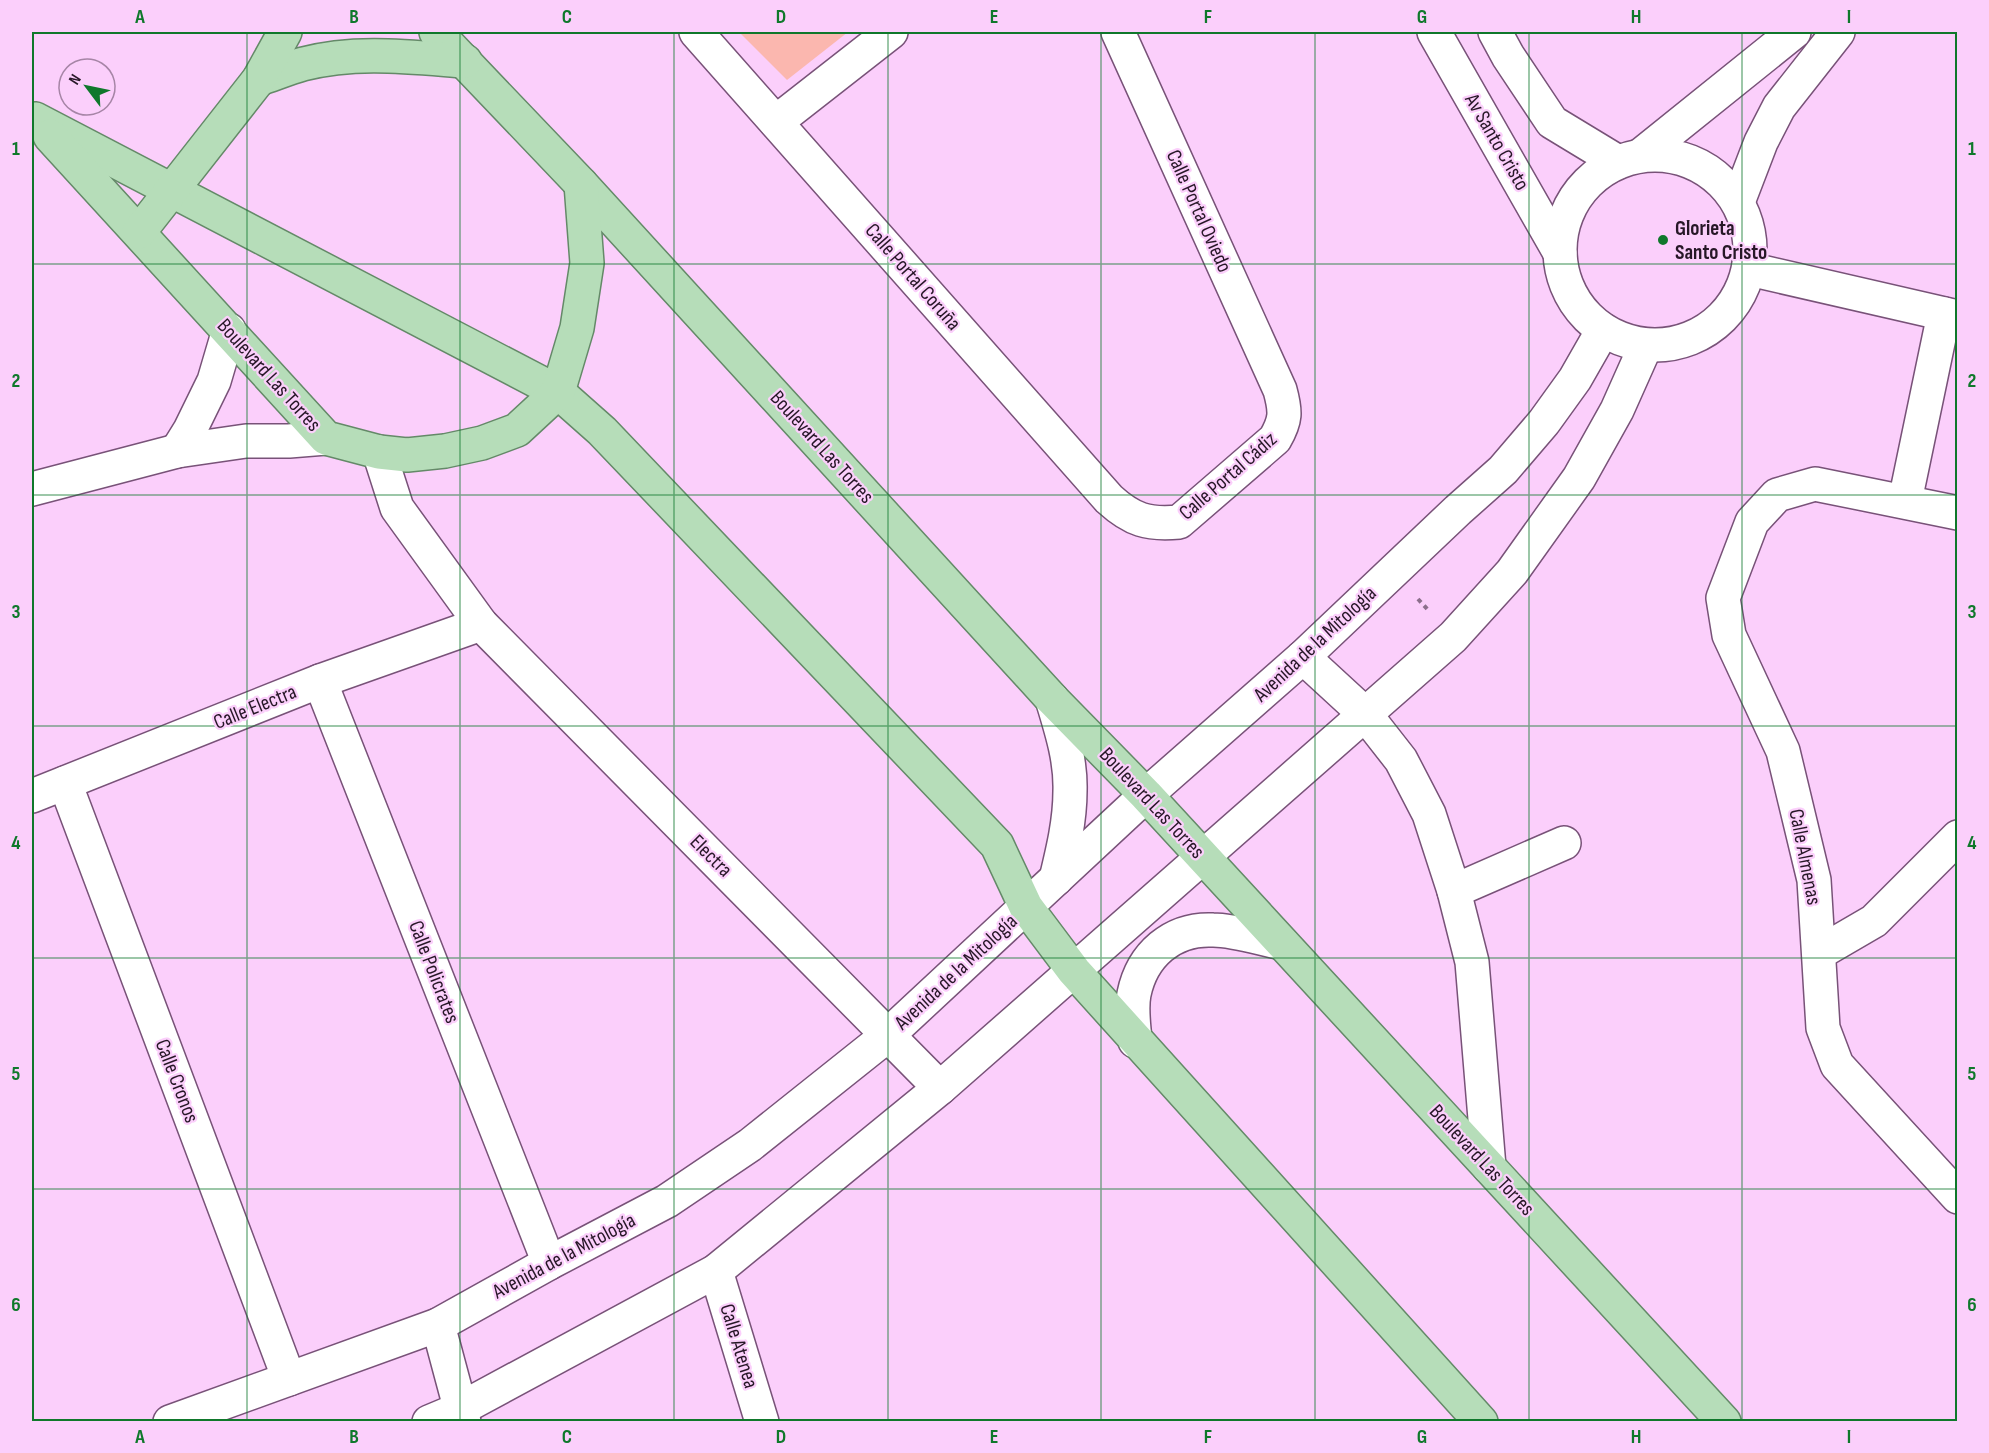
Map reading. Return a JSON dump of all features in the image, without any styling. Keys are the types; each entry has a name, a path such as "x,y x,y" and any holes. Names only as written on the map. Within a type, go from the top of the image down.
{"main road":[{"path":"139,232 259,79 285,32"},
{"name":"Boulevard Las Torres","path":"436,32 581,184 1052,699 1146,795 1724,1422"},
{"path":"259,79 304,64 351,56 399,56 465,62"},
{"name":"Boulevard Las Torres","path":"33,117 558,392 602,430 996,845 1026,906 1074,971 1481,1422"},
{"name":"Boulevard Las Torres","path":"33,117 326,438 379,452 407,455 482,443 517,430 558,392"},
{"path":"558,392 577,328 587,262 581,184"}],"street":[{"name":"Calle Portal Coruña","path":"696,32 1109,499 1122,511 1135,518"},
{"path":"776,122 891,32"},
{"name":"Calle Portal Oviedo","path":"1119,32 1280,390"},
{"name":"Av Santo Cristo","path":"1434,32 1560,253"},
{"path":"1495,32 1508,56 1552,122 1629,159 1663,154 1686,159 1707,169 1724,184 1738,202 1747,223 1751,246 1749,269 1741,292 1728,311 1712,327 1691,338 1669,344 1646,345 1624,340 1603,330 1586,316 1572,297 1563,276 1560,253 1562,230 1569,208 1582,189 1598,173 1629,159 1794,32"},
{"path":"1738,202 1761,142 1779,108 1838,32"},
{"path":"1749,269 1951,315 1905,501 1958,513"},
{"path":"177,451 214,381 229,330"},
{"name":"Avenida de la Mitología","path":"170,1422 438,1325 667,1201 750,1145 888,1035 1146,795 1303,657 1503,470 1544,422 1575,379 1603,330"},
{"path":"429,1422 462,1415 716,1271 940,1088 1453,637 1518,564 1579,478 1617,410 1646,345"},
{"name":"Calle Portal Cádiz","path":"1135,518 1159,524 1179,522 1275,439 1283,425 1286,409 1280,390"},
{"path":"32,489 177,451 246,441 326,438"},
{"name":"Electra","path":"379,452 397,508 481,624 940,1088"},
{"name":"Calle Almenas","path":"1905,501 1815,484 1777,495 1752,522 1723,598 1729,634 1783,751 1814,880 1823,1028 1837,1065 1958,1197"},
{"name":"Calle Electra","path":"32,796 320,681 481,624"},
{"path":"1303,657 1365,714 1401,760 1429,814 1454,891 1472,962 1489,1167"},
{"name":"Calle Policrates","path":"320,681 549,1263"},
{"path":"1052,699 1066,750 1071,790 1066,834 1056,879"},
{"name":"Calle Cronos","path":"65,783 289,1379"},
{"path":"1819,952 1874,921 1958,837"},
{"path":"1454,891 1564,843"},
{"path":"1135,1041 1134,996 1140,974 1151,956 1167,941 1180,934 1198,930 1216,930 1282,943"},
{"name":"Calle Atenea","path":"716,1271 762,1422"},
{"path":"438,1325 462,1415"}],"path":[{"path":"1394,571 1453,637"}],"shaded area":[{"path":"739,32 848,32 787,80"}],"place":[{"name":"Glorieta Santo Cristo","path":"1663,240"}]}
